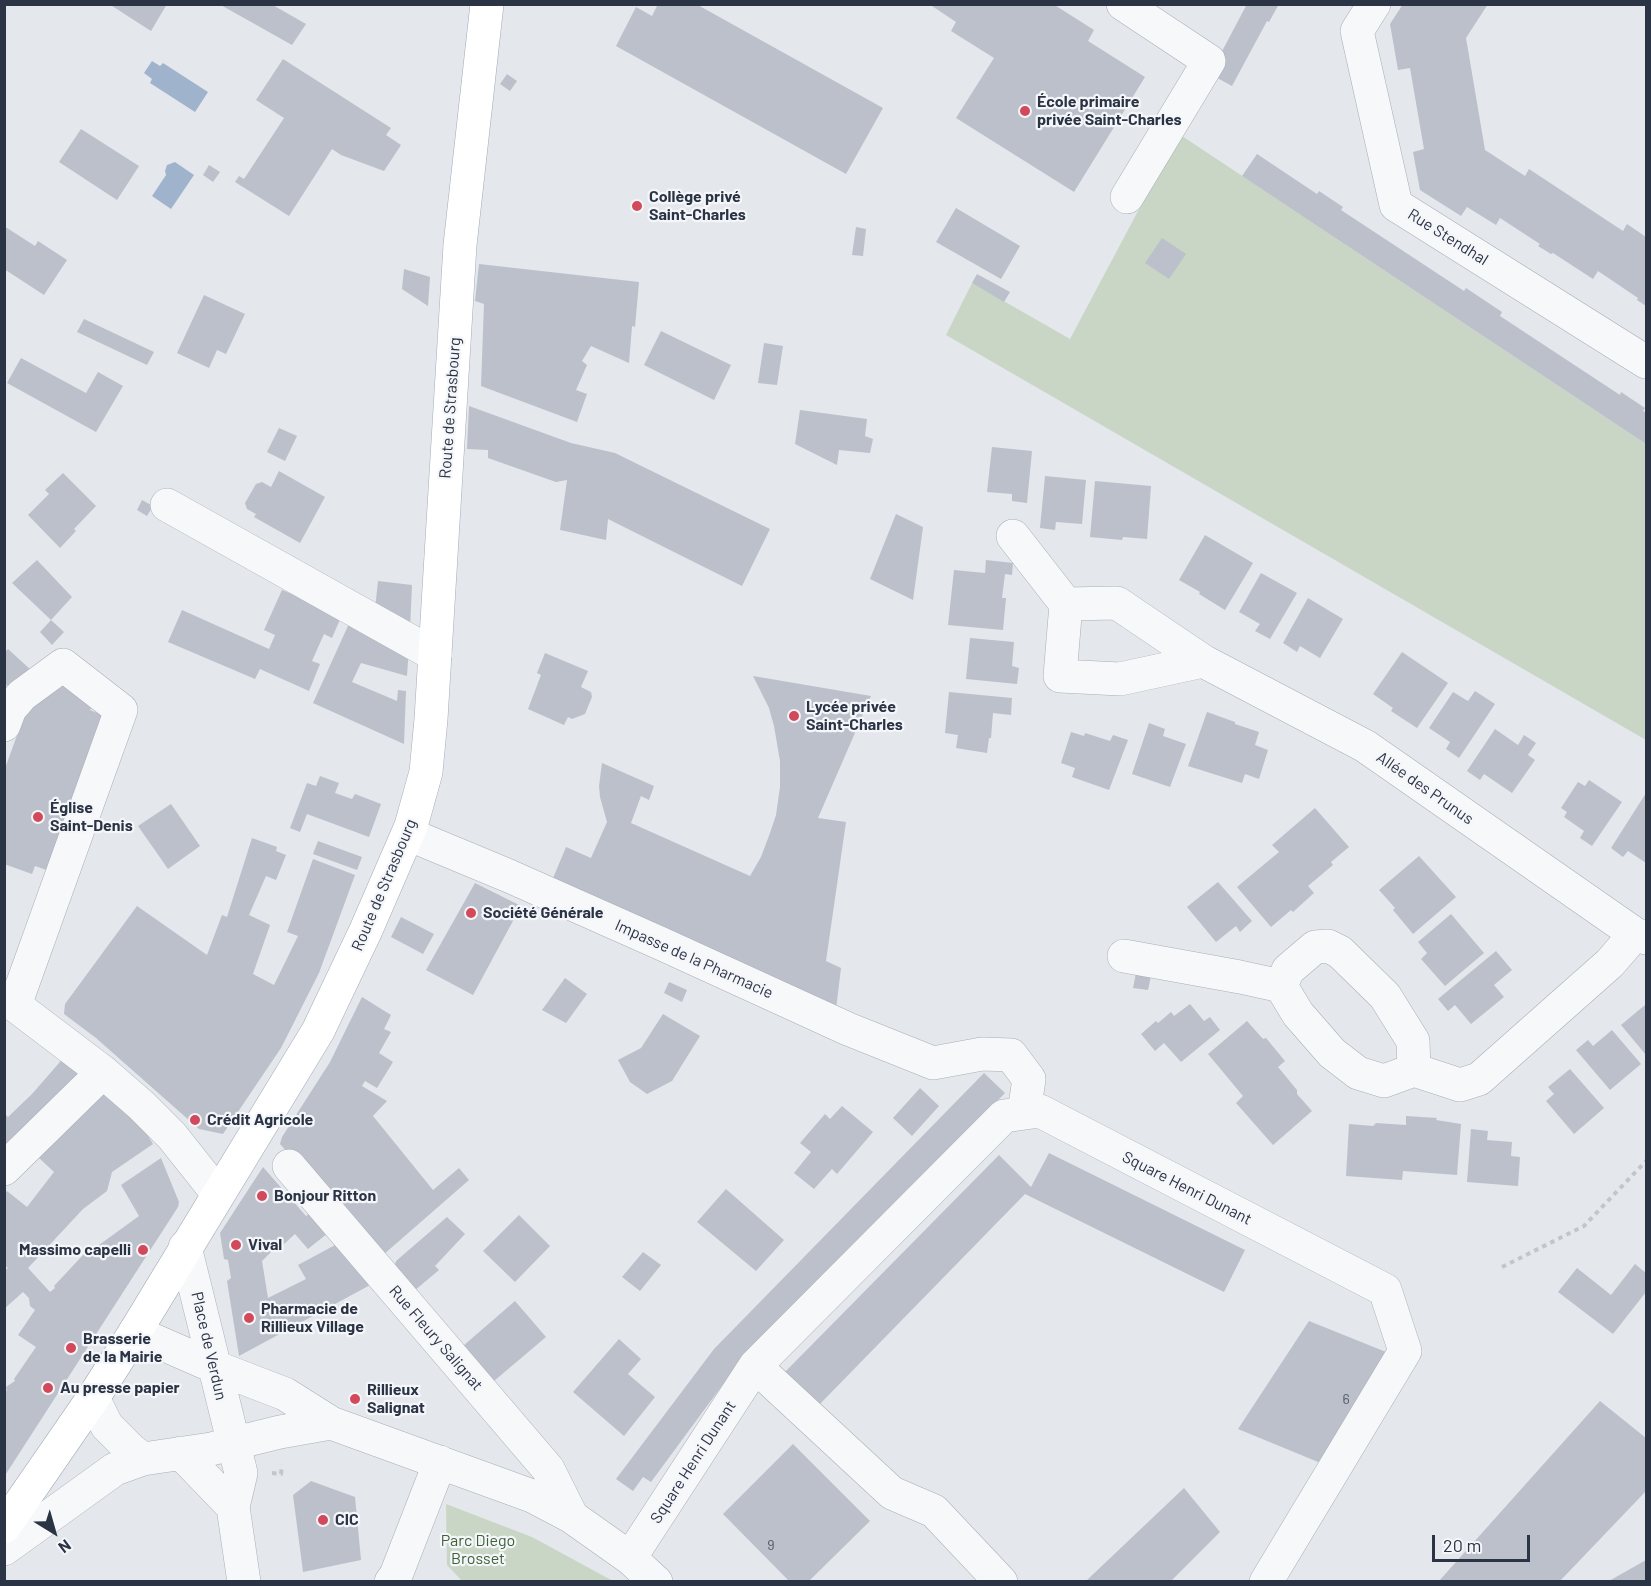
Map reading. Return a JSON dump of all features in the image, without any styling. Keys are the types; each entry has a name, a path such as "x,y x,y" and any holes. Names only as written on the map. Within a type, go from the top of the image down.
{"main road":[{"name":"Route de Strasbourg","path":"4,1527 93,1398 135,1332 318,1031 366,930 411,826 426,772 460,245 490,6"}],"street":[{"path":"1123,4 1209,61 1127,196"},
{"name":"Rue Stendhal","path":"1374,4 1357,31 1396,205 1647,362"},
{"path":"167,505 435,655"},
{"path":"1013,536 1066,604 1060,676 1120,679 1203,661"},
{"name":"Allée des Prunus","path":"1066,604 1117,603 1203,661 1365,746 1641,936 1479,1079 1460,1085 1414,1070"},
{"path":"4,725 10,709 22,694 63,665 121,710 10,1001 103,1072 141,1105 172,1136 219,1194"},
{"name":"Impasse de la Pharmacie","path":"408,834 575,905 848,1029 933,1063 982,1054 1011,1055 1029,1079 1024,1113"},
{"path":"1124,956 1240,976 1281,986 1298,1014 1332,1053 1358,1073 1384,1081 1414,1070 1413,1041 1385,996 1340,952 1328,946 1315,947 1288,970 1281,986"},
{"path":"4,1169 103,1072"},
{"name":"Square Henri Dunant","path":"630,1558 755,1366 1004,1116 1040,1111 1385,1290 1405,1351 1266,1581"},
{"name":"Rue Fleury Salignat","path":"289,1166 548,1469 572,1517"},
{"name":"Place de Verdun","path":"185,1247 241,1473 233,1507"},
{"name":"Rue Fleury Salignat","path":"135,1332 285,1394 331,1423 532,1496 572,1517 630,1558 656,1581"},
{"path":"755,1366 892,1493 934,1511 1001,1581"},
{"path":"93,1398 107,1426 143,1459"},
{"path":"4,1550 115,1469 143,1459 233,1445 280,1432 331,1423"},
{"path":"182,1453 233,1507 244,1581"},
{"path":"392,1581 440,1462"}],"path":[{"path":"1502,1267 1584,1226 1647,1161"}],"green space":[{"path":"1179,134 1646,444 1646,740 946,335 972,283 1070,339"},
{"name":"Parc Diego Brosset","path":"446,1504 532,1537 613,1581 462,1581 447,1565"}],"water":[{"path":"152,61 160,66 163,63 208,92 195,112 150,83 152,79 144,73"},
{"path":"175,162 194,175 171,209 152,196 166,175 167,165"}],"building":[{"path":"109,4 167,4 151,31"},
{"path":"219,4 271,4 306,24 292,45"},
{"path":"658,4 696,4 883,108 846,174 616,46 636,7 652,16"},
{"path":"929,4 1053,4 1094,30 1088,41 1145,77 1074,192 956,118 994,58 951,31 956,22"},
{"path":"1247,4 1279,4 1269,22 1267,21 1232,86 1210,74"},
{"path":"1403,4 1488,4 1466,38 1485,150 1525,176 1529,169 1623,231 1627,224 1646,237 1646,306 1598,271 1593,279 1538,246 1540,244 1500,218 1496,225 1467,207 1461,216 1420,190 1413,152 1424,149 1410,68 1398,70 1390,24"},
{"path":"283,59 391,128 386,135 401,145 384,171 341,155 332,149 289,216 235,182 239,176 244,179 284,118 256,100"},
{"path":"507,74 517,81 510,91 500,84"},
{"path":"81,129 139,166 117,200 59,162"},
{"path":"1257,154 1317,194 1319,191 1343,207 1341,210 1464,291 1466,288 1502,312 1500,316 1620,395 1621,392 1645,408 1643,411 1646,413 1646,444 1242,176"},
{"path":"209,165 220,172 213,182 203,175"},
{"path":"956,208 1020,246 1001,279 936,242"},
{"path":"4,226 35,246 38,241 67,260 44,295 4,269"},
{"path":"856,227 866,229 863,256 852,255"},
{"path":"1162,238 1186,254 1169,279 1145,263"},
{"path":"479,264 639,282 629,363 591,346 582,361 587,365 576,390 587,394 577,422 481,386 484,304 475,301"},
{"path":"404,269 430,277 428,306 402,289"},
{"path":"977,274 1010,292 1004,302 972,283"},
{"path":"204,295 245,314 226,354 217,350 209,368 177,353"},
{"path":"84,319 154,352 147,365 77,332"},
{"path":"661,331 731,365 714,400 644,365"},
{"path":"764,343 783,346 777,385 758,383"},
{"path":"21,358 86,393 98,372 123,386 96,432 7,383"},
{"path":"469,406 571,443 615,453 770,529 742,586 608,519 606,540 560,530 567,480 556,482 488,458 488,450 467,449"},
{"path":"800,410 867,419 865,436 873,439 870,453 839,450 837,465 795,444"},
{"path":"279,428 297,436 285,461 267,452"},
{"path":"992,447 1032,451 1027,503 1012,501 1012,494 987,492"},
{"path":"279,471 325,497 300,543 254,517 256,514 247,509 245,503 256,484 262,482 271,487"},
{"path":"63,473 96,506 60,548 28,515 49,494 45,490"},
{"path":"1045,476 1086,480 1082,524 1056,522 1055,530 1040,528"},
{"path":"1095,481 1151,486 1147,539 1123,537 1122,540 1090,537"},
{"path":"142,500 153,506 147,516 137,510"},
{"path":"896,514 923,527 913,600 870,579"},
{"path":"1205,535 1253,563 1225,610 1179,580"},
{"path":"37,560 72,597 51,620 12,583"},
{"path":"986,560 1013,563 1012,575 1005,574 1002,598 1006,598 1003,630 948,625 954,570 985,573"},
{"path":"1261,573 1297,593 1270,639 1255,631 1260,624 1239,612"},
{"path":"378,581 412,585 410,629 375,609"},
{"path":"295,589 344,610 332,638 324,634 312,661 320,664 309,691 260,669 255,679 168,642 182,610 269,649 275,635 264,630 282,590 292,594"},
{"path":"1308,598 1343,619 1320,658 1300,646 1297,652 1283,643"},
{"path":"352,617 409,646 407,676 361,663 352,682 397,701 398,690 406,691 404,744 313,703"},
{"path":"51,620 64,632 52,645 40,632"},
{"path":"970,638 1014,642 1012,666 1019,668 1017,684 966,679"},
{"path":"8,649 31,670 13,690 4,683 4,653"},
{"path":"1402,652 1448,683 1417,728 1391,711 1393,708 1373,694"},
{"path":"545,653 588,671 581,687 591,692 592,697 585,714 572,719 568,717 564,725 528,709 541,675 537,673"},
{"path":"753,676 871,696 818,818 846,822 826,961 841,968 836,1009 551,883 566,847 591,858 607,822 599,786 602,763 654,786 649,800 641,796 631,823 750,876 761,857 770,833 776,815 780,787 780,761 774,726 769,708"},
{"name":"Église Saint-Denis","path":"62,682 92,707 90,710 107,717 52,872 35,866 32,874 4,864 4,771 34,689 50,695"},
{"path":"1475,691 1495,704 1459,758 1446,749 1450,742 1429,728 1453,692 1468,701"},
{"path":"949,692 1012,698 1011,715 993,713 987,753 956,748 958,735 945,733"},
{"path":"1207,712 1259,732 1255,745 1268,750 1259,779 1245,774 1242,783 1188,766"},
{"path":"1149,723 1165,729 1163,736 1186,744 1170,787 1132,774"},
{"path":"1495,729 1518,745 1524,735 1536,743 1528,755 1535,760 1512,793 1484,774 1480,780 1467,771"},
{"path":"1071,732 1084,736 1085,733 1110,741 1113,735 1128,740 1109,790 1072,777 1075,768 1061,763"},
{"path":"320,776 339,783 335,793 352,799 355,794 381,804 369,837 307,814 300,832 290,828 307,783 316,786"},
{"path":"1589,780 1622,802 1592,846 1580,838 1584,831 1564,817 1567,812 1561,808 1578,782 1585,786"},
{"path":"1646,793 1646,863 1628,851 1623,857 1611,848"},
{"path":"171,804 200,846 168,869 138,826"},
{"path":"1315,808 1349,847 1331,862 1333,865 1308,886 1314,893 1293,912 1291,910 1271,927 1237,887 1279,852 1272,845"},
{"path":"252,838 277,847 276,851 286,855 276,880 266,876 249,915 270,925 253,974 274,985 298,936 287,932 313,859 355,875 319,973 281,1048 223,1134 199,1129 96,1038 64,1014 65,1004 137,906 207,955 222,915 227,917"},
{"path":"318,841 362,857 357,870 313,854"},
{"path":"1419,856 1456,897 1413,934 1379,890"},
{"path":"1218,882 1252,921 1240,932 1236,926 1216,942 1187,907"},
{"path":"475,883 521,906 473,995 426,970"},
{"path":"1451,914 1484,953 1445,986 1421,959 1427,953 1418,942"},
{"path":"401,917 434,934 423,954 391,937"},
{"path":"1496,951 1512,970 1494,985 1504,997 1471,1024 1455,1005 1448,1011 1438,999"},
{"path":"1136,973 1151,976 1148,990 1133,988"},
{"path":"565,978 587,994 566,1023 542,1010"},
{"path":"669,982 687,990 682,1002 664,993"},
{"path":"362,997 391,1015 384,1029 391,1032 379,1053 393,1062 377,1088 365,1081 362,1086 387,1101 373,1116 433,1190 459,1168 469,1180 383,1255 280,1144 282,1137 330,1062"},
{"path":"1190,1004 1204,1021 1210,1017 1220,1030 1181,1062 1164,1043 1155,1051 1141,1034 1156,1021 1158,1023 1171,1012 1174,1016"},
{"path":"1645,1005 1646,1007 1646,1055 1621,1025"},
{"path":"663,1014 700,1036 672,1081 647,1094 630,1082 618,1060 641,1048"},
{"path":"1247,1021 1263,1039 1266,1038 1285,1061 1278,1067 1312,1111 1273,1145 1236,1103 1243,1096 1208,1054"},
{"path":"1612,1030 1641,1064 1610,1090 1576,1050 1588,1040 1593,1046"},
{"path":"66,1055 88,1072 5,1156 5,1114 8,1117 32,1094"},
{"path":"1570,1069 1604,1108 1574,1134 1546,1101 1554,1094 1548,1087"},
{"path":"984,1073 1005,1093 735,1368 651,1482 643,1477 633,1491 616,1479 714,1349"},
{"path":"108,1084 135,1114 153,1144 112,1172 107,1191 83,1209 28,1268 50,1292 55,1288 54,1286 83,1255 139,1216 121,1185 161,1158 179,1202 178,1207 4,1477 4,1389 7,1391 6,1387 15,1381 14,1379 36,1347 18,1335 35,1310 30,1306 29,1298 23,1292 4,1309 4,1271 8,1268 4,1265 4,1194 7,1191 27,1207 54,1172 38,1157"},
{"path":"920,1088 939,1106 912,1136 893,1118"},
{"path":"842,1106 873,1132 837,1174 832,1169 814,1189 794,1173 811,1152 800,1143 825,1114 830,1119"},
{"path":"1406,1116 1437,1118 1436,1120 1461,1124 1457,1175 1403,1171 1402,1180 1346,1176 1349,1124 1406,1125"},
{"path":"1471,1129 1488,1131 1487,1140 1512,1142 1511,1156 1520,1157 1518,1186 1467,1182"},
{"path":"1049,1153 1245,1250 1224,1292 1025,1194 817,1407 784,1373 999,1155 1031,1187"},
{"path":"263,1167 306,1216 310,1213 328,1233 308,1249 295,1234 284,1244 281,1242 262,1261 268,1298 306,1279 298,1265 337,1244 372,1284 239,1356 227,1281 231,1278 228,1260 224,1259 220,1233"},
{"path":"726,1189 784,1240 756,1271 697,1222"},
{"path":"519,1215 550,1246 515,1282 483,1251"},
{"path":"447,1217 465,1234 435,1266 439,1270 414,1291 394,1268 396,1261"},
{"path":"643,1252 661,1265 640,1291 622,1277"},
{"path":"1635,1264 1646,1273 1646,1292 1613,1334 1558,1292 1577,1268 1611,1295"},
{"path":"515,1301 546,1337 494,1381 463,1346"},
{"path":"1309,1321 1391,1354 1323,1464 1238,1429"},
{"path":"619,1339 641,1359 628,1374 655,1397 624,1436 573,1392"},
{"path":"1600,1401 1646,1438 1646,1491 1560,1581 1439,1581"},
{"path":"793,1444 870,1521 809,1581 789,1581 723,1514"},
{"path":"311,1481 355,1497 361,1560 303,1572 293,1495"},
{"path":"1184,1488 1220,1532 1171,1581 1086,1581"},
{"path":"1646,1560 1646,1581 1609,1581"}],"place":[{"name":"École primaire privée Saint-Charles","path":"1025,111"},
{"name":"Collège privé Saint-Charles","path":"637,206"},
{"name":"Lycée privée Saint-Charles","path":"794,716"},
{"name":"Église Saint-Denis","path":"38,817"},
{"name":"Société Générale","path":"471,913"},
{"name":"Crédit Agricole","path":"195,1120"},
{"name":"Bonjour Ritton","path":"262,1196"},
{"name":"Vival","path":"236,1245"},
{"name":"Massimo capelli","path":"143,1250"},
{"name":"Pharmacie de Rillieux Village","path":"249,1318"},
{"name":"Brasserie de la Mairie","path":"71,1348"},
{"name":"Au presse papier","path":"48,1388"},
{"name":"Rillieux Salignat","path":"355,1399"},
{"name":"CIC","path":"323,1520"}]}
